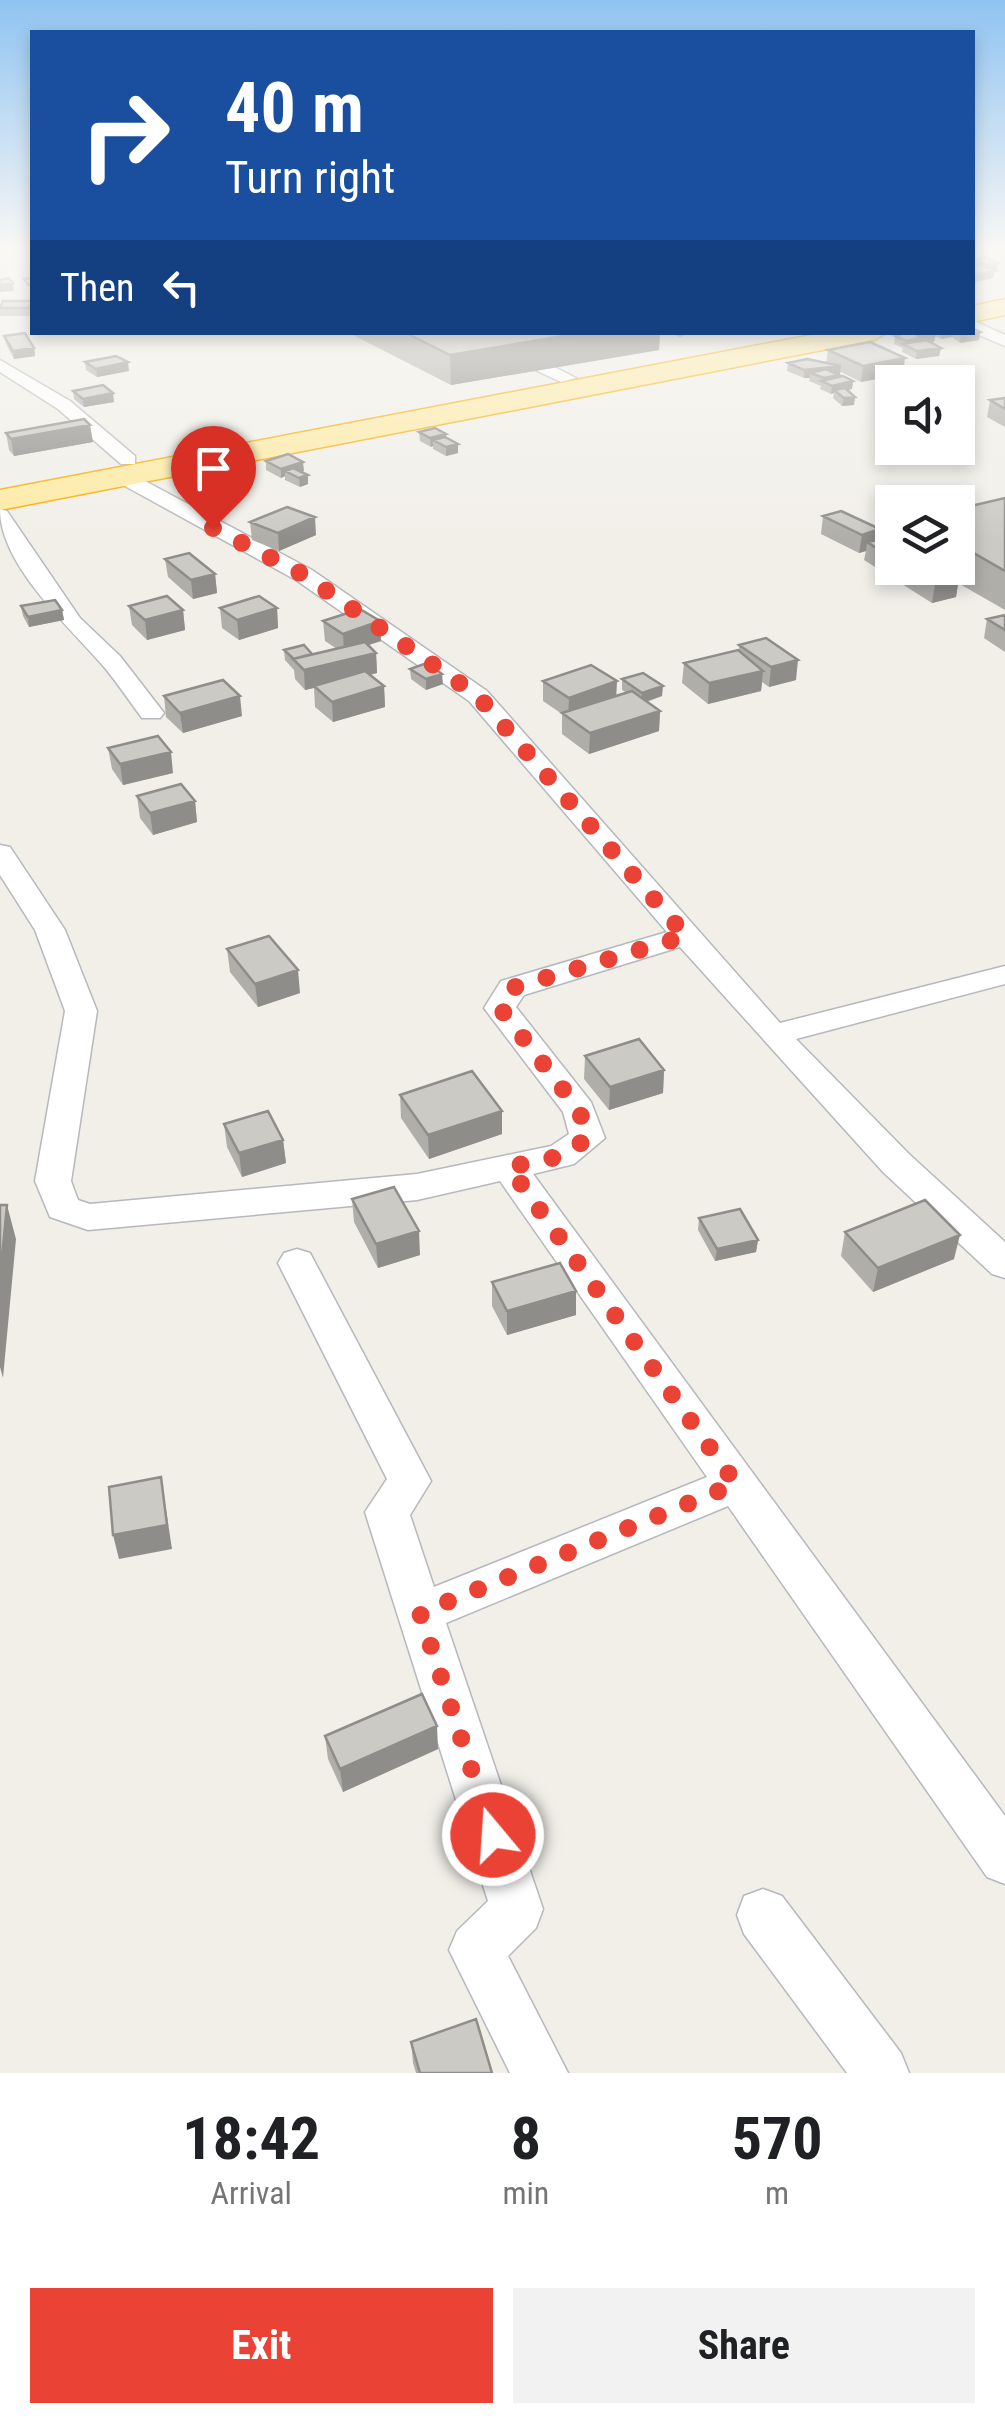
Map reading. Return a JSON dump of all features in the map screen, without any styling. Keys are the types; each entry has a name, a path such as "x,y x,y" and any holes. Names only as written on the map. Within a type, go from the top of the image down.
{"highway":[{"path":"0,500 124,468 726,348"},
{"path":"0,484 124,468 787,348"}],"street":[{"path":"500,348 567,378"},
{"path":"0,365 64,405 124,468 304,575 478,696 774,1036 896,1162 1005,1264"},
{"path":"0,515 72,623 112,660 151,714"},
{"path":"0,853 50,930 81,1011 53,1181 63,1208 88,1217 417,1187 562,1156 588,1138 579,1110 500,1008 512,988 686,936"},
{"path":"774,1036 1005,974"},
{"path":"509,1167 1005,1860"},
{"path":"297,1263 410,1481 388,1512 517,1909 476,1950 540,2073"},
{"path":"420,1613 736,1484"},
{"path":"762,1915 881,2073"}],"building":[{"path":"435,348 493,348 450,355"},
{"path":"883,348 905,358 863,366 828,350"},
{"path":"116,356 128,362 96,369 85,362"},
{"path":"807,359 841,366 804,370 788,363"},
{"path":"826,369 839,375 824,378 810,373"},
{"path":"843,376 853,381 832,386 821,381"},
{"path":"103,385 113,393 83,399 73,391"},
{"path":"845,388 855,397 844,398 834,390"},
{"path":"1005,398 1005,409 990,400"},
{"path":"84,419 90,425 11,439 6,433"},
{"path":"435,428 446,434 430,438 419,432"},
{"path":"445,437 458,444 446,447 433,440"},
{"path":"288,454 303,462 281,469 266,461"},
{"path":"293,468 308,475 299,478 285,471"},
{"path":"1005,498 1005,571 975,554 975,505"},
{"path":"287,507 315,517 278,533 250,522"},
{"path":"841,511 875,527 875,531 862,535 823,516"},
{"path":"189,553 215,574 191,580 165,559"},
{"path":"167,596 183,610 145,620 129,606"},
{"path":"259,596 277,608 237,620 220,608"},
{"path":"55,600 62,610 28,617 21,606"},
{"path":"360,609 380,621 343,634 323,621"},
{"path":"1005,615 1005,630 987,619"},
{"path":"766,638 798,660 771,667 739,645"},
{"path":"365,642 376,653 304,670 293,659"},
{"path":"304,645 312,654 294,659 284,650"},
{"path":"738,650 763,671 709,683 684,663"},
{"path":"427,663 442,674 426,679 410,669"},
{"path":"591,665 617,681 569,698 543,681"},
{"path":"365,671 384,686 332,702 314,686"},
{"path":"643,673 663,686 642,693 622,679"},
{"path":"223,680 240,696 180,713 164,696"},
{"path":"632,691 660,711 590,733 562,713"},
{"path":"158,736 171,752 120,764 108,748"},
{"path":"181,784 195,801 150,813 137,796"},
{"path":"269,936 298,970 255,984 227,949"},
{"path":"639,1039 664,1070 610,1087 585,1056"},
{"path":"472,1071 502,1111 428,1135 400,1095"},
{"path":"268,1111 283,1140 239,1153 224,1124"},
{"path":"394,1187 419,1231 376,1244 352,1199"},
{"path":"925,1200 960,1235 878,1268 845,1232"},
{"path":"0,1205 7,1205 0,1278"},
{"path":"740,1209 758,1240 717,1249 699,1218"},
{"path":"560,1263 576,1291 507,1311 492,1282"},
{"path":"161,1477 167,1525 113,1535 109,1487"},
{"path":"422,1694 437,1726 340,1769 325,1736"},
{"path":"476,2019 492,2073 420,2073 411,2042"}],"route":[{"path":"213,528 304,575 383,626 478,696 686,936 512,988 500,1008 579,1110 588,1138 562,1156 509,1167 736,1484 420,1613 493,1835"}]}
